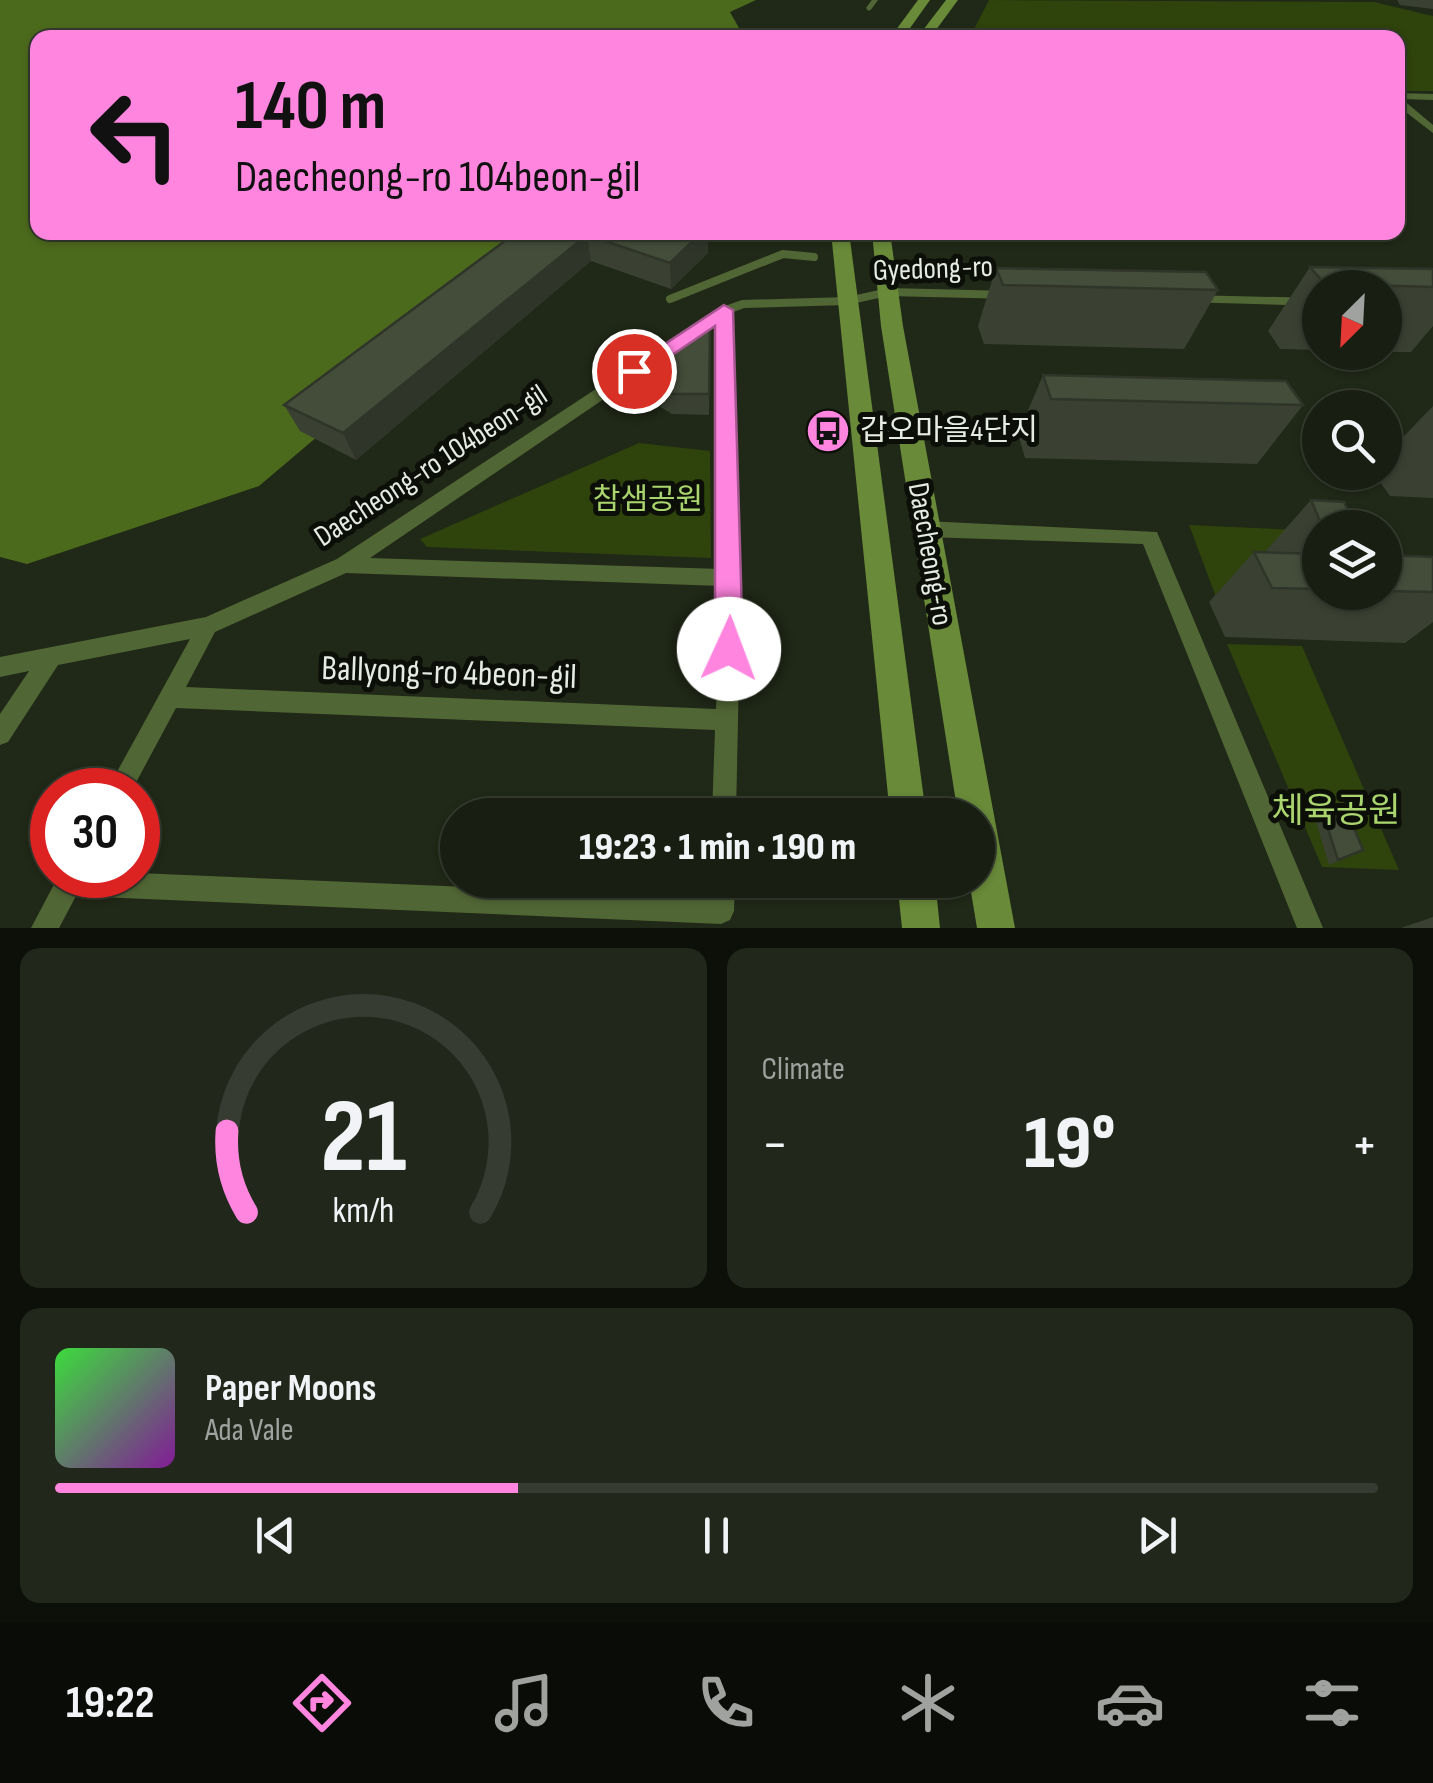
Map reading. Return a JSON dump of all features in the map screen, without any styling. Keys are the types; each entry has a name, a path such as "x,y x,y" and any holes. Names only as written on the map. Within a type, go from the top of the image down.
{"main road":[{"path":"902,30 924,0"},
{"path":"928,30 952,0"},
{"name":"Daecheong-ro","path":"841,240 906,798"},
{"name":"Daecheong-ro","path":"882,240 925,529 973,798"},
{"path":"918,898 921,928"},
{"path":"991,898 996,928"}],"street":[{"path":"1405,99 1433,97"},
{"path":"1405,105 1433,130"},
{"name":"Gyedong-ro","path":"848,301 888,292 1029,295"},
{"path":"1168,298 1302,302"},
{"name":"Daecheong-ro 104beon-gil","path":"0,667 208,626 344,565 724,310 754,303 848,301"},
{"path":"724,310 731,578 725,798"},
{"path":"925,529 1150,537 1310,928"},
{"path":"344,565 731,578"},
{"path":"131,768 208,626"},
{"path":"0,734 50,659"},
{"name":"Ballyong-ro 4beon-gil","path":"169,697 727,720"},
{"path":"160,883 440,897"},
{"path":"44,928 61,898"},
{"path":"457,898 721,911 721,898"}],"lane":[{"path":"869,8 874,0"},
{"path":"670,299 783,254 814,257"}],"green space":[{"path":"0,0 756,0 730,12 740,30 30,30 30,240 550,240 259,486 27,564 0,557"},
{"path":"989,0 1374,2 1433,16 1433,91 1405,91 1405,30 974,30"},
{"name":"참샘공원","path":"639,443 710,451 711,558 427,547 420,539"},
{"path":"1189,525 1302,530 1302,593 1216,597"},
{"name":"체육공원","path":"1227,644 1302,646 1399,870 1322,867"}],"building":[{"path":"506,240 581,240 343,433 284,405"},
{"path":"602,240 694,240 670,263"},
{"path":"1310,267 1433,269 1433,287 1402,286 1402,270"},
{"path":"996,268 1206,272 1218,290 1003,285"},
{"path":"710,329 709,394 671,394 638,374"},
{"path":"1043,375 1286,381 1302,405 1051,399"},
{"path":"1311,500 1344,502 1348,510 1315,510"},
{"path":"1254,552 1302,553 1302,589 1272,588"},
{"path":"1402,556 1433,557 1433,592 1402,591"},
{"path":"1322,810 1351,821 1363,850 1338,860"}],"place":[{"name":"갑오마을4단지","path":"828,431"}],"route":[{"path":"634,371 724,310 731,578 729,649"}]}
